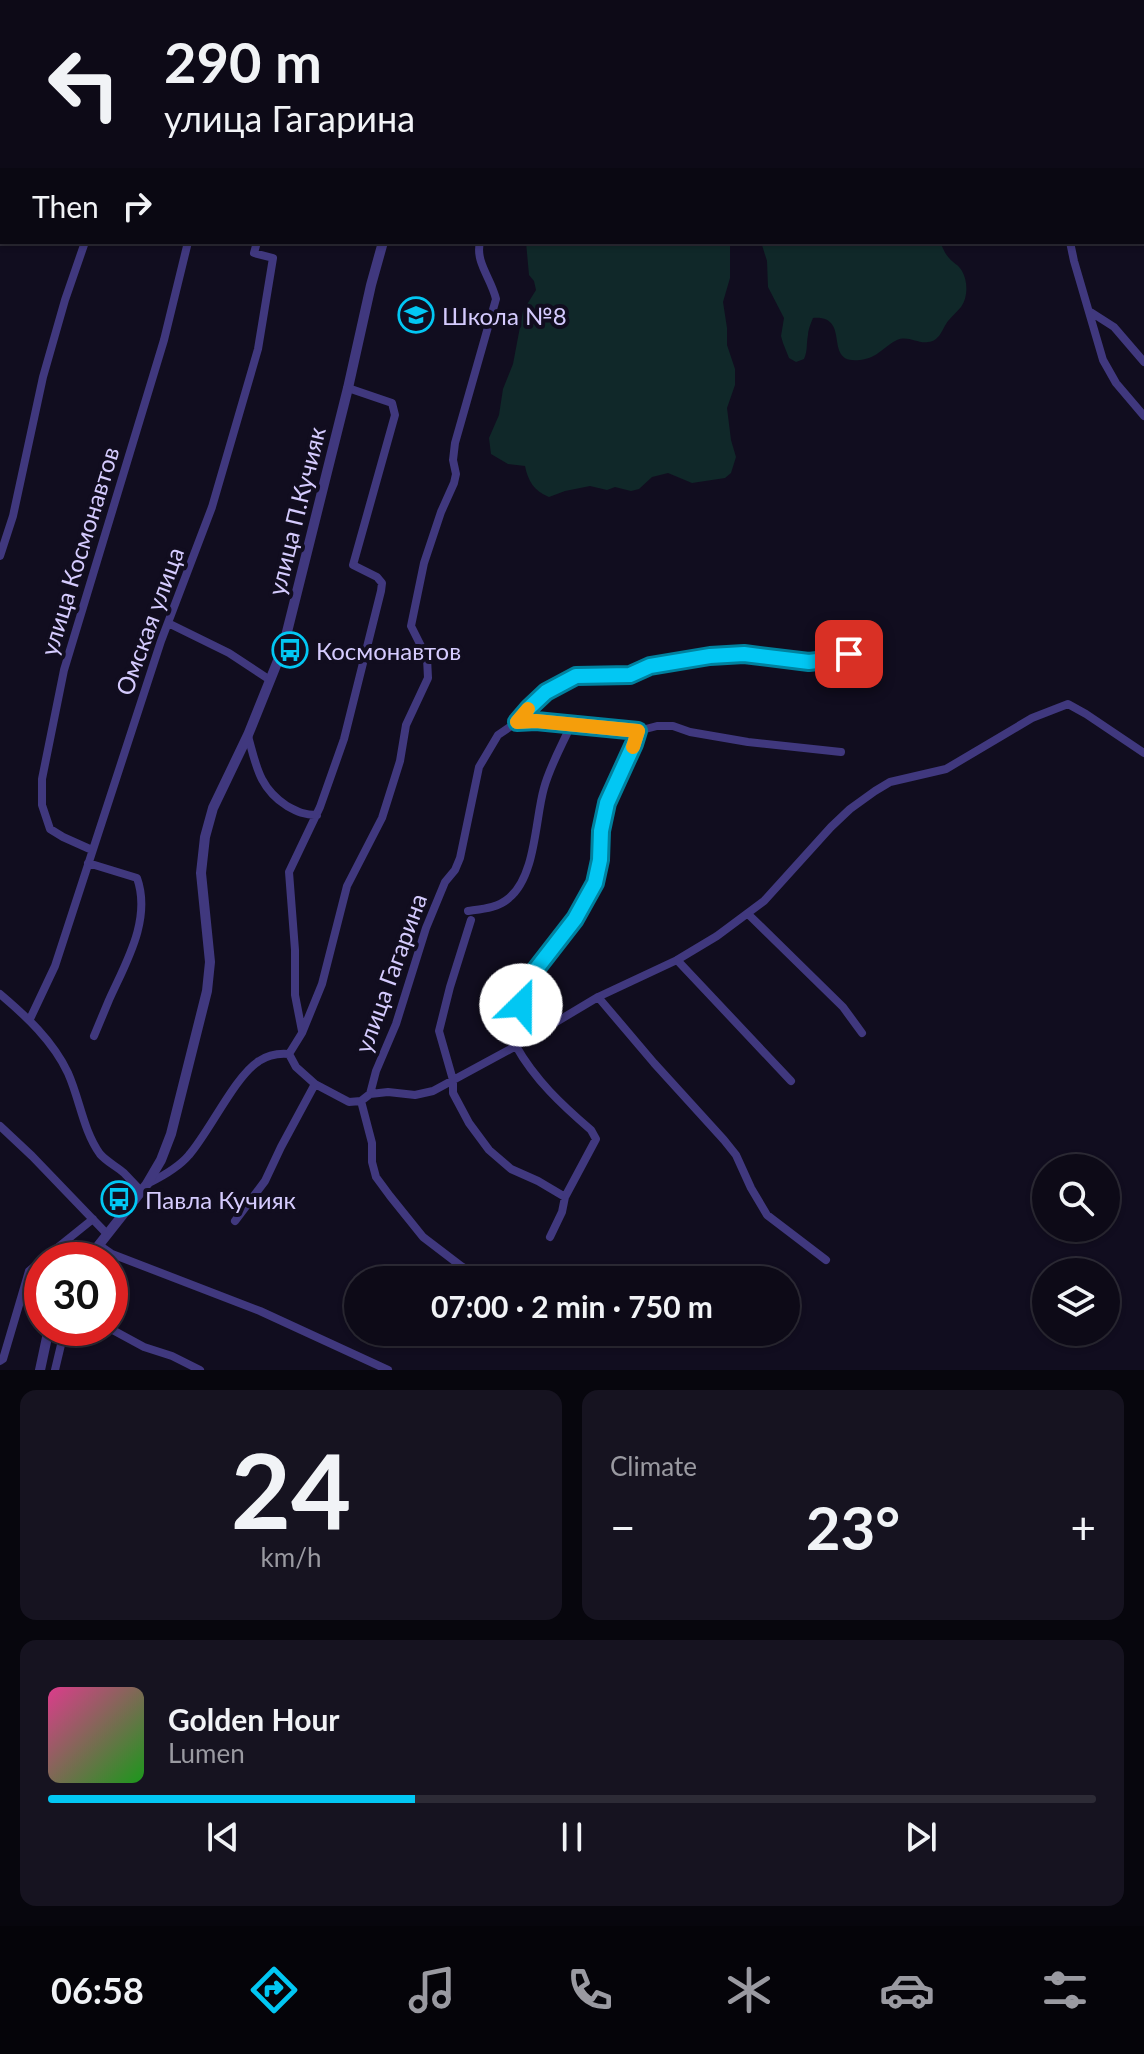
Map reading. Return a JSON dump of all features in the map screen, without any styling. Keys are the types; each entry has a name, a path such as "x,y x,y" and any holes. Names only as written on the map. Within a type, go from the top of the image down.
{"street":[{"path":"0,556 13,516 43,377 84,244"},
{"name":"улица Космонавтов","path":"92,850 50,829 42,805 42,779 64,670 164,340 188,244"},
{"name":"Омская улица","path":"30,1019 55,966 168,623 212,507 258,349 273,258 254,253 256,244"},
{"name":"улица П.Кучияк","path":"101,1242 144,1188 161,1160 171,1134 207,991 210,962 201,873 205,837 213,808 248,735 283,648 382,244"},
{"path":"289,1054 302,1033 322,984 347,886 382,818 400,761 406,725 428,678 427,658 411,626 424,563 454,483 455,443 496,299 493,283 480,260 480,244"},
{"path":"1071,244 1103,360 1116,383 1144,416"},
{"path":"1088,311 1114,327 1144,362"},
{"path":"302,1033 295,995 289,872 317,815 344,739 382,583 377,577 353,565 395,415 392,403 348,388"},
{"path":"168,623 229,653 270,680"},
{"name":"улица Гагарина","path":"370,1094 426,928 445,882 460,858 479,767 498,735 517,722 546,692 576,676 630,675 650,666 710,656 744,654 809,662 849,654 873,659"},
{"path":"289,1054 296,1067 315,1084 349,1102 361,1101 370,1094 415,1095 433,1091 598,997 677,960 717,936 764,901 850,809 890,782 946,769 1044,712 1068,704 1144,753"},
{"path":"517,722 638,731 673,726 748,742 841,752"},
{"path":"565,1197 511,1169 489,1150 469,1123 453,1093 453,1080 439,1031 470,916 508,899 521,884 535,841 544,788 571,725"},
{"path":"550,1237 562,1212 565,1197 596,1139 591,1130 543,1085 516,1046 521,1026 523,986 575,919 595,883 607,803 638,731"},
{"path":"248,735 265,786 278,800 302,815 317,815"},
{"path":"88,863 137,878 141,909 130,958 94,1036"},
{"path":"748,914 843,1007 862,1033"},
{"path":"677,960 791,1081"},
{"path":"0,994 30,1019 56,1053 68,1073 100,1153 144,1188 188,1157 254,1064 278,1053 289,1054"},
{"path":"598,997 736,1155 767,1215 826,1260"},
{"path":"235,1221 265,1181 315,1084"},
{"path":"361,1101 372,1143 376,1177 423,1237 461,1266"},
{"path":"0,1126 107,1234"},
{"path":"64,1242 93,1219"},
{"path":"128,1260 260,1311 388,1370"},
{"path":"0,1361 16,1322 24,1291"},
{"path":"128,1338 200,1370"},
{"path":"40,1370 45,1346"},
{"path":"55,1370 61,1346"}],"green space":[{"path":"526,244 730,244 730,278 723,302 727,345 735,369 735,385 727,408 736,457 731,473 725,478 692,483 668,473 652,477 639,489 631,491 590,486 549,497 532,485 525,466 508,464 491,454 489,438 499,415 503,389 513,364 523,311 536,290 529,275"},
{"path":"762,244 941,244 964,275 965,299 932,341 901,339 872,357 860,360 848,360 842,355 832,324 825,319 813,318 804,359 796,362 789,358 783,343 784,318 768,287 767,261"}],"slow traffic":[{"path":"528,709 517,722 536,721 638,731 633,747"}],"place":[{"name":"Школа №8","path":"416,315"},
{"name":"Космонавтов","path":"290,650"},
{"name":"Павла Кучияк","path":"119,1199"}],"route":[{"path":"521,1005 523,986 575,919 595,883 607,803 638,731 536,721 517,722 529,708 546,692 576,676 630,675 650,666 710,656 744,654 809,662 849,654"}]}
